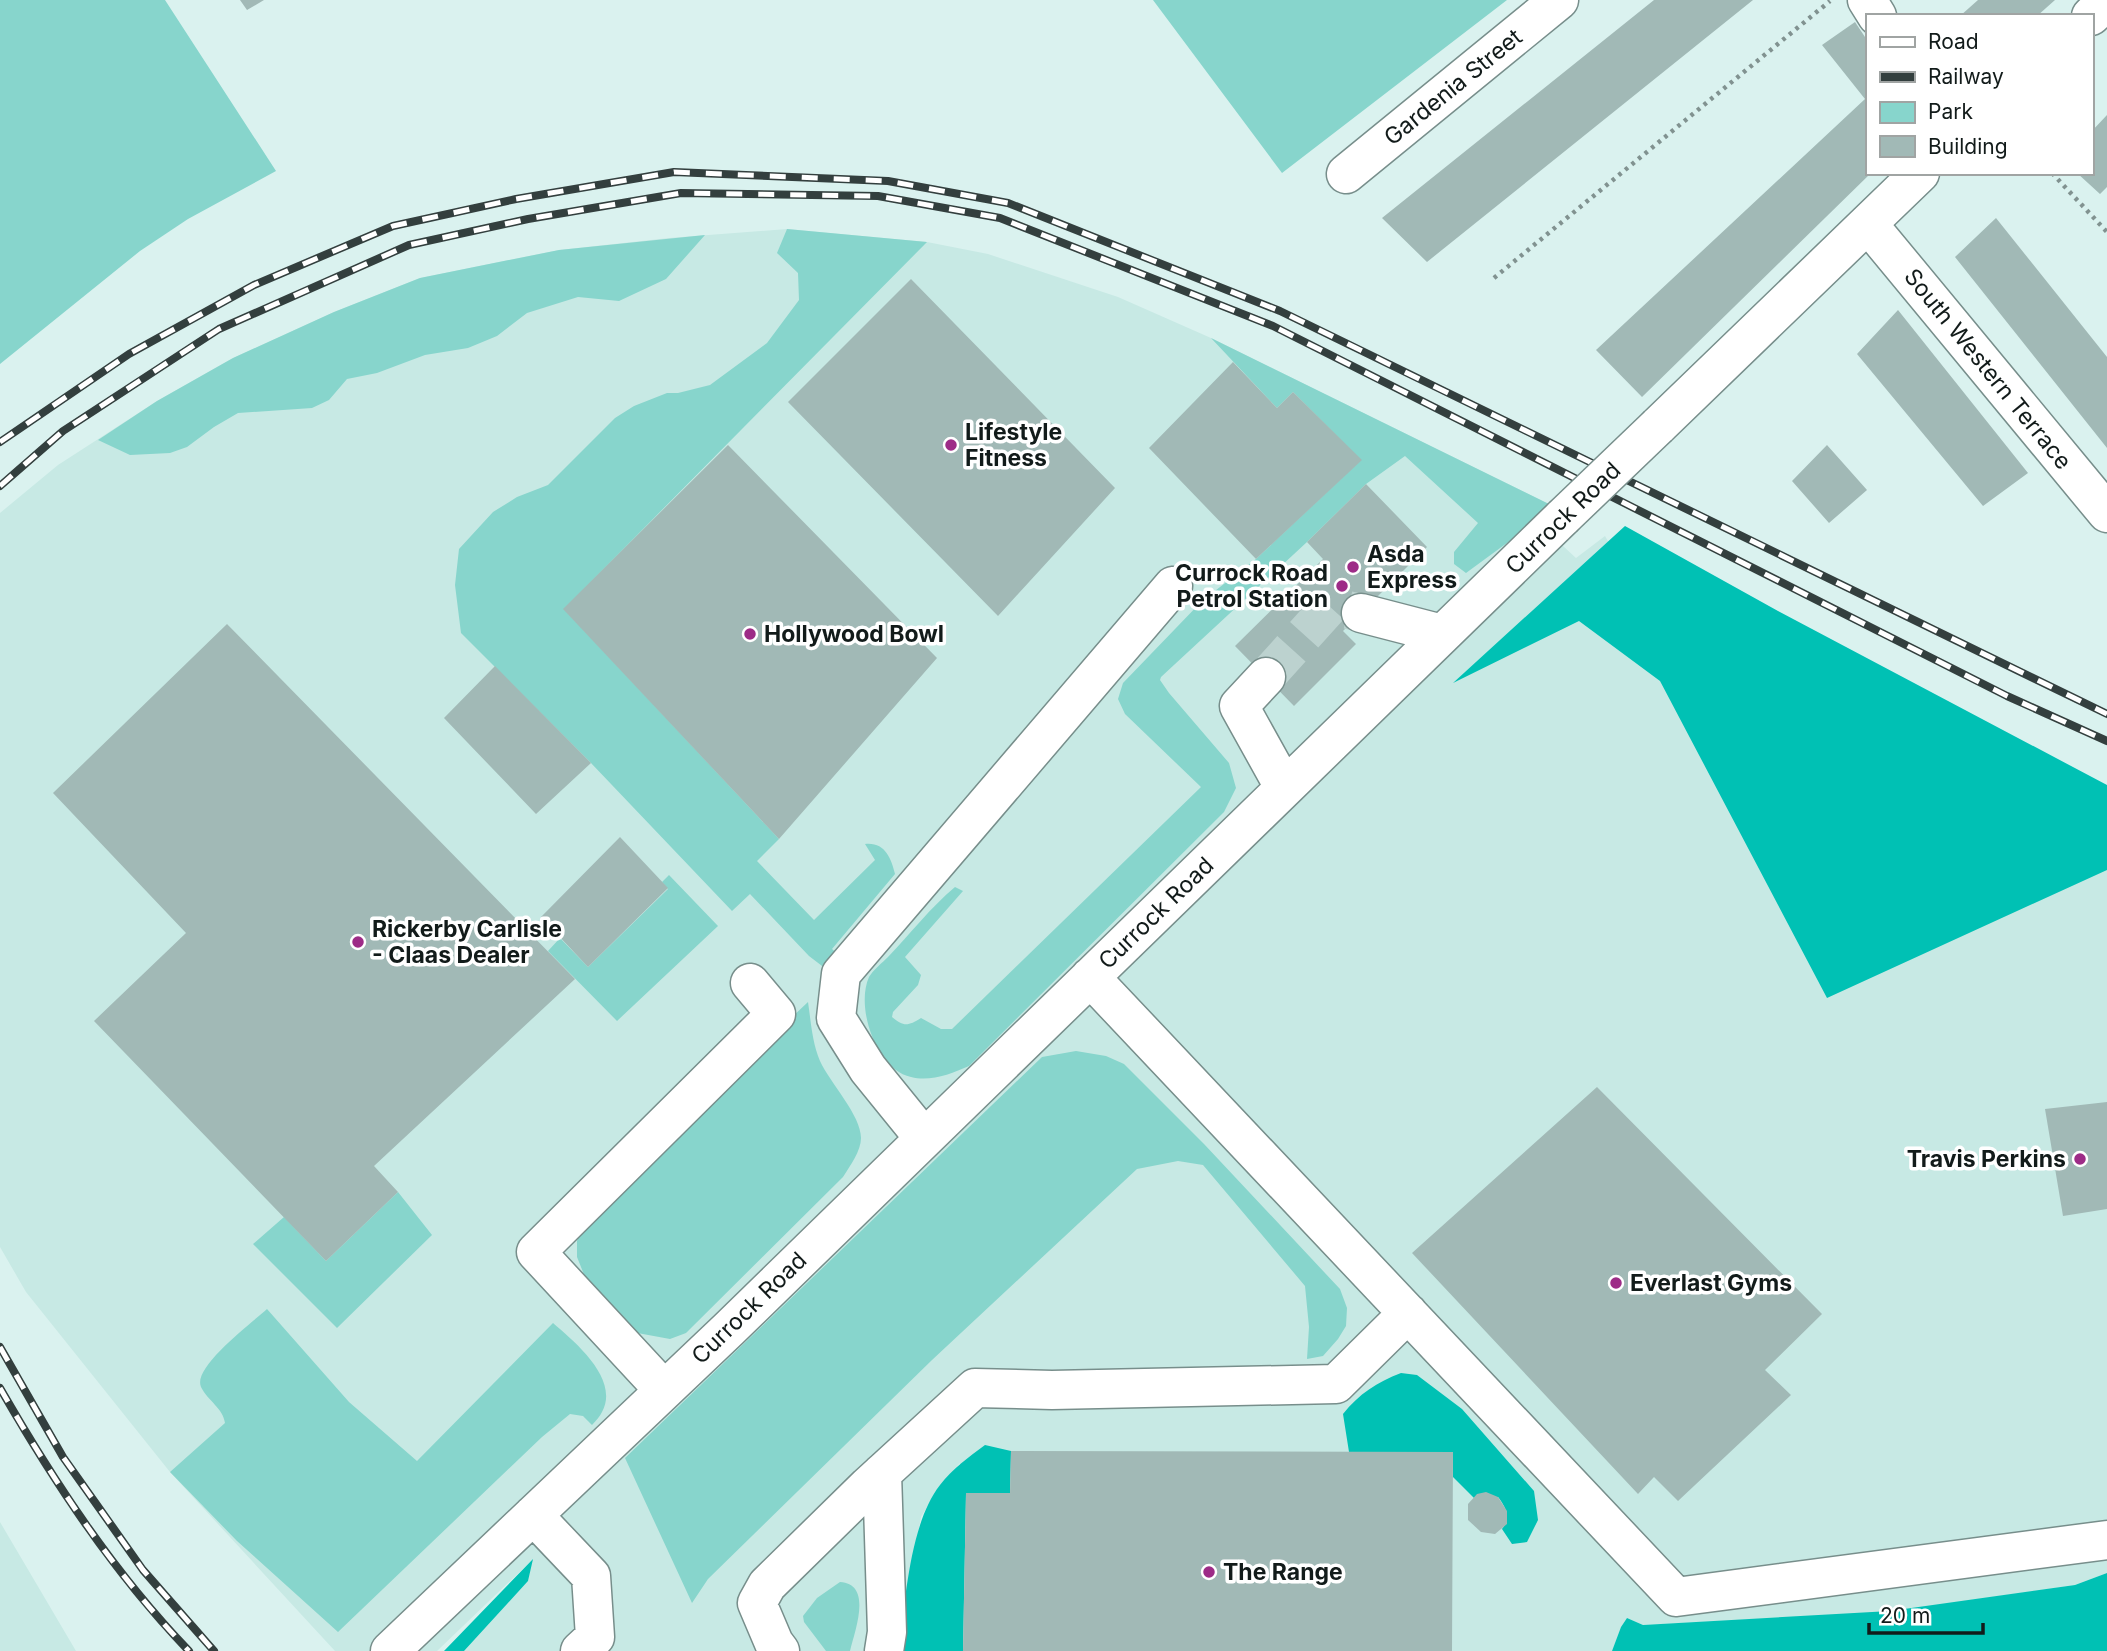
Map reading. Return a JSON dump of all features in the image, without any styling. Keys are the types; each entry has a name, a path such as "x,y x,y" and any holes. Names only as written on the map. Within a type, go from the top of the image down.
{"street":[{"name":"Gardenia Street","path":"1346,174 1559,0"},
{"path":"2093,14 2107,1"},
{"name":"Currock Road","path":"390,1651 664,1390 1918,175"},
{"name":"South Western Terrace","path":"1868,224 2107,513"},
{"path":"924,1138 868,1069 836,1018 841,974 1173,586"},
{"path":"1361,613 1442,634"},
{"path":"1266,677 1238,706 1284,788"},
{"path":"1090,977 1676,1597 2107,1540"},
{"path":"664,1390 536,1252 776,1014 750,984"},
{"path":"780,1651 757,1603 767,1585 882,1473 975,1388 1052,1390 1336,1384 1408,1313"},
{"path":"882,1473 887,1632 884,1651"},
{"path":"533,1515 591,1576 595,1637 580,1651"}],"path":[{"path":"1494,278 1831,0"},
{"path":"2054,175 2107,232"}],"shaded area":[{"path":"787,229 927,242 988,254 1118,297 1211,338 1553,506 1537,522 1576,558 1605,536 1614,552 2107,828 2107,1573 2075,1585 1889,1612 1643,1625 1627,1618 1612,1651 961,1651 960,1463 940,1485 921,1517 898,1651 464,1651 528,1581 532,1560 437,1651 335,1651 170,1472 26,1292 0,1247 0,513 58,465 157,401 233,358 334,312 420,278 559,250"},
{"path":"1625,526 1778,611 2107,785 2107,870 1827,998 1660,681 1579,621 1453,683"},
{"path":"1401,1373 1417,1375 1462,1409 1534,1491 1538,1520 1527,1542 1512,1544 1502,1529 1506,1513 1498,1497 1474,1498 1453,1477 1453,1452 1349,1452 1343,1414 1369,1389"},
{"path":"985,1445 1011,1451 1010,1493 966,1494 963,1651 898,1651 910,1564 921,1521 945,1479"},
{"path":"0,1522 76,1651 0,1651"},
{"path":"533,1559 528,1581 464,1651 444,1651"},
{"path":"2107,1573 2107,1651 1612,1651 1627,1618 1643,1625 1890,1611 2075,1585"}],"green space":[{"path":"0,0 165,0 276,171 188,219 140,251 0,364"},
{"path":"1153,0 1507,0 1282,173"},
{"path":"787,229 927,242 564,609 779,839 757,861 814,920 875,860 865,844 878,846 886,852 895,874 832,949 840,956 826,969 809,956 750,894 732,911 591,763 461,633 455,585 459,549 493,512 517,497 548,485 615,418 634,406 667,393 710,385 767,343 799,300 798,273 777,253"},
{"path":"705,235 666,279 619,301 578,297 527,313 497,336 468,348 425,355 377,373 347,379 329,400 312,408 238,413 187,447 170,453 130,455 98,440 157,401 233,358 334,312 420,278 559,250"},
{"path":"1211,338 1553,506 1537,521 1466,573 1454,564 1454,552 1478,523 1405,456 1366,484 1161,677 1160,680 1169,693 1229,763 1236,788 1224,812 969,1066 933,1078 911,1077 888,1063 872,1036 865,1005 865,990 871,974 946,895 955,887 963,891 905,957 921,975 918,985 893,1012 892,1017 906,1024 921,1018 941,1029 952,1029 1201,787 1125,714 1118,699 1123,683 1202,601 1256,559 1361,460 1293,392 1277,408"},
{"path":"669,875 718,926 617,1021 548,951 560,938 588,967 668,889 662,882"},
{"path":"808,1002 813,1039 820,1061 851,1109 860,1129 861,1143 855,1158 843,1177 686,1333 670,1339 632,1332 591,1292 577,1257 577,1241 584,1219 648,1153"},
{"path":"1076,1051 1106,1056 1124,1064 1204,1144 1340,1289 1347,1308 1346,1326 1338,1339 1323,1356 1307,1359 1309,1327 1305,1286 1203,1165 1178,1161 1137,1169 932,1360 708,1579 692,1603 625,1458 1042,1057"},
{"path":"398,1192 432,1235 337,1328 253,1244 284,1217 326,1261"},
{"path":"267,1309 349,1402 417,1461 553,1323 592,1362 605,1387 606,1399 601,1414 592,1425 583,1416 570,1414 542,1437 338,1632 237,1541 170,1472 225,1423 221,1413 201,1387 201,1378 206,1368 225,1345"},
{"path":"840,1582 850,1585 856,1591 859,1599 858,1620 850,1651 826,1651 804,1622 803,1616 817,1598"}],"building":[{"path":"240,0 264,0 247,10"},
{"path":"1654,0 1753,0 1427,262 1382,218"},
{"path":"1978,0 2055,0 2039,14 1962,14"},
{"path":"1855,22 1866,38 1866,175 1869,175 1642,397 1596,350 1865,99 1822,45"},
{"path":"2107,115 2107,187 2100,194 2079,175 2093,175 2093,130"},
{"path":"1996,218 2107,357 2107,448 1955,257"},
{"name":"Lifestyle Fitness","path":"911,279 1115,488 998,616 788,402"},
{"path":"1898,310 2028,473 1983,506 1857,354"},
{"path":"1233,362 1277,408 1293,392 1362,460 1256,559 1149,448"},
{"name":"Hollywood Bowl","path":"728,445 937,658 779,839 563,609"},
{"path":"1827,445 1867,490 1829,523 1792,481"},
{"name":"Currock Road Petrol Station","path":"1366,484 1427,547 1343,631 1356,644 1294,706 1235,646 1323,559 1307,542"},
{"name":"Rickerby Carlisle - Claas Dealer","path":"227,624 575,979 374,1166 398,1192 326,1261 94,1021 186,933 53,793"},
{"path":"495,666 591,763 536,814 444,718"},
{"path":"620,837 668,888 588,967 541,917"},
{"name":"Everlast Gyms","path":"1597,1087 1822,1314 1765,1370 1791,1395 1678,1501 1654,1477 1638,1494 1412,1253"},
{"name":"Travis Perkins","path":"2107,1102 2107,1209 2063,1216 2045,1109"},
{"name":"The Range","path":"1011,1451 1453,1452 1452,1651 963,1651 966,1493 1010,1493"},
{"path":"1486,1492 1498,1497 1507,1511 1507,1524 1495,1534 1481,1532 1468,1520 1468,1504 1477,1494"}],"tunnel":[{"path":"1266,677 1330,606 1361,613"}],"railway":[{"path":"0,442 129,354 254,285 393,226 516,199 674,172 888,181 1008,203 1280,311 2107,714"},
{"path":"0,486 63,431 219,329 409,245 528,219 681,193 878,196 1000,218 1273,326 2007,696 2107,741"},
{"path":"0,1347 63,1457 143,1570 214,1651"},
{"path":"0,1388 87,1526 135,1590 189,1651"}],"place":[{"name":"Lifestyle Fitness","path":"951,445"},
{"name":"Asda Express","path":"1353,567"},
{"name":"Currock Road Petrol Station","path":"1342,586"},
{"name":"Hollywood Bowl","path":"750,634"},
{"name":"Rickerby Carlisle - Claas Dealer","path":"358,942"},
{"name":"Travis Perkins","path":"2080,1159"},
{"name":"Everlast Gyms","path":"1616,1283"},
{"name":"The Range","path":"1209,1572"}]}
